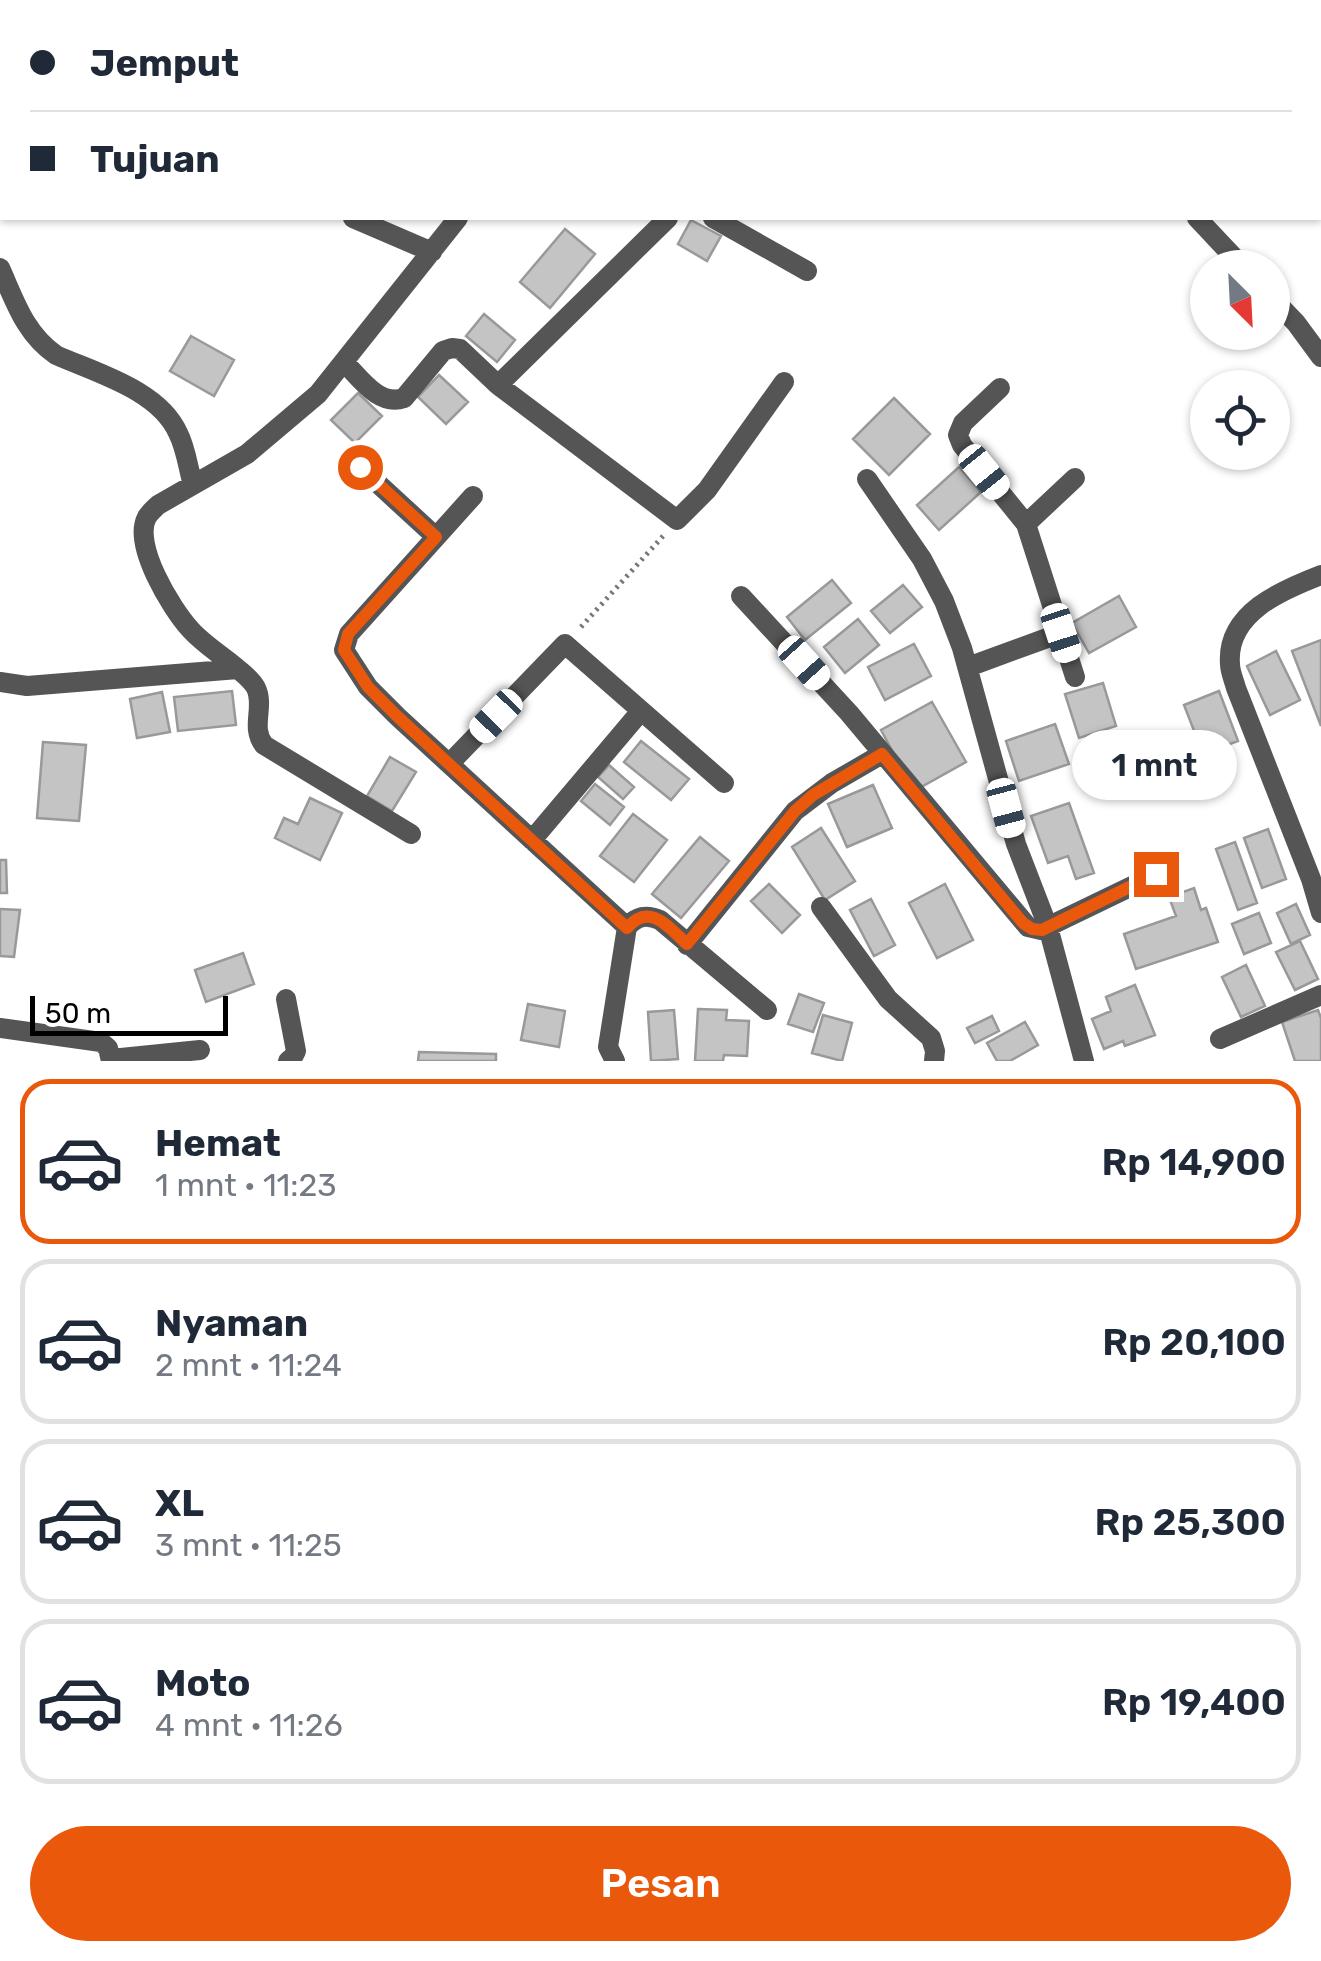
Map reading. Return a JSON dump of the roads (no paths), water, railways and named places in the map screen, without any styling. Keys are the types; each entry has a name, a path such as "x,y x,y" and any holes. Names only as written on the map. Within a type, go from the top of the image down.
{"street":[{"path":"357,220 432,252"},
{"path":"412,834 264,745 257,734 258,691 251,680 189,629 159,582 142,537 147,517 158,506 247,454 318,394 456,220"},
{"path":"498,385 666,220"},
{"path":"717,220 807,271"},
{"path":"1200,220 1227,250"},
{"path":"0,268 26,326 42,345 150,398 168,416 179,434 193,485"},
{"path":"1290,317 1321,358"},
{"path":"344,362 383,399 394,401 404,398 444,351 460,350 498,385 678,520 708,490 784,382"},
{"path":"1000,388 963,422 958,435 1026,524 1075,677"},
{"path":"360,467 436,537"},
{"path":"1026,524 1075,478"},
{"path":"868,480 922,560 944,601 968,667 1016,844 1048,927 1084,1061"},
{"path":"474,496 348,634 344,650 368,687 398,717 627,928"},
{"path":"1321,576 1280,591 1259,606 1240,626 1231,646 1230,665 1321,913"},
{"path":"741,596 827,688 1023,923 1037,930 1048,927 1156,874"},
{"path":"968,667 1061,633"},
{"path":"450,763 566,644 724,783"},
{"path":"0,682 27,686 238,669"},
{"path":"532,840 641,711"},
{"path":"687,944 795,811 813,795 882,754"},
{"path":"821,907 888,999 931,1038 936,1051 934,1061"},
{"path":"615,1061 608,1047 627,928 638,918 660,920 766,1010"},
{"path":"1220,1039 1321,995"},
{"path":"286,999 296,1051 288,1061"},
{"path":"0,1028 101,1042 108,1048 111,1060 200,1050"}]}
